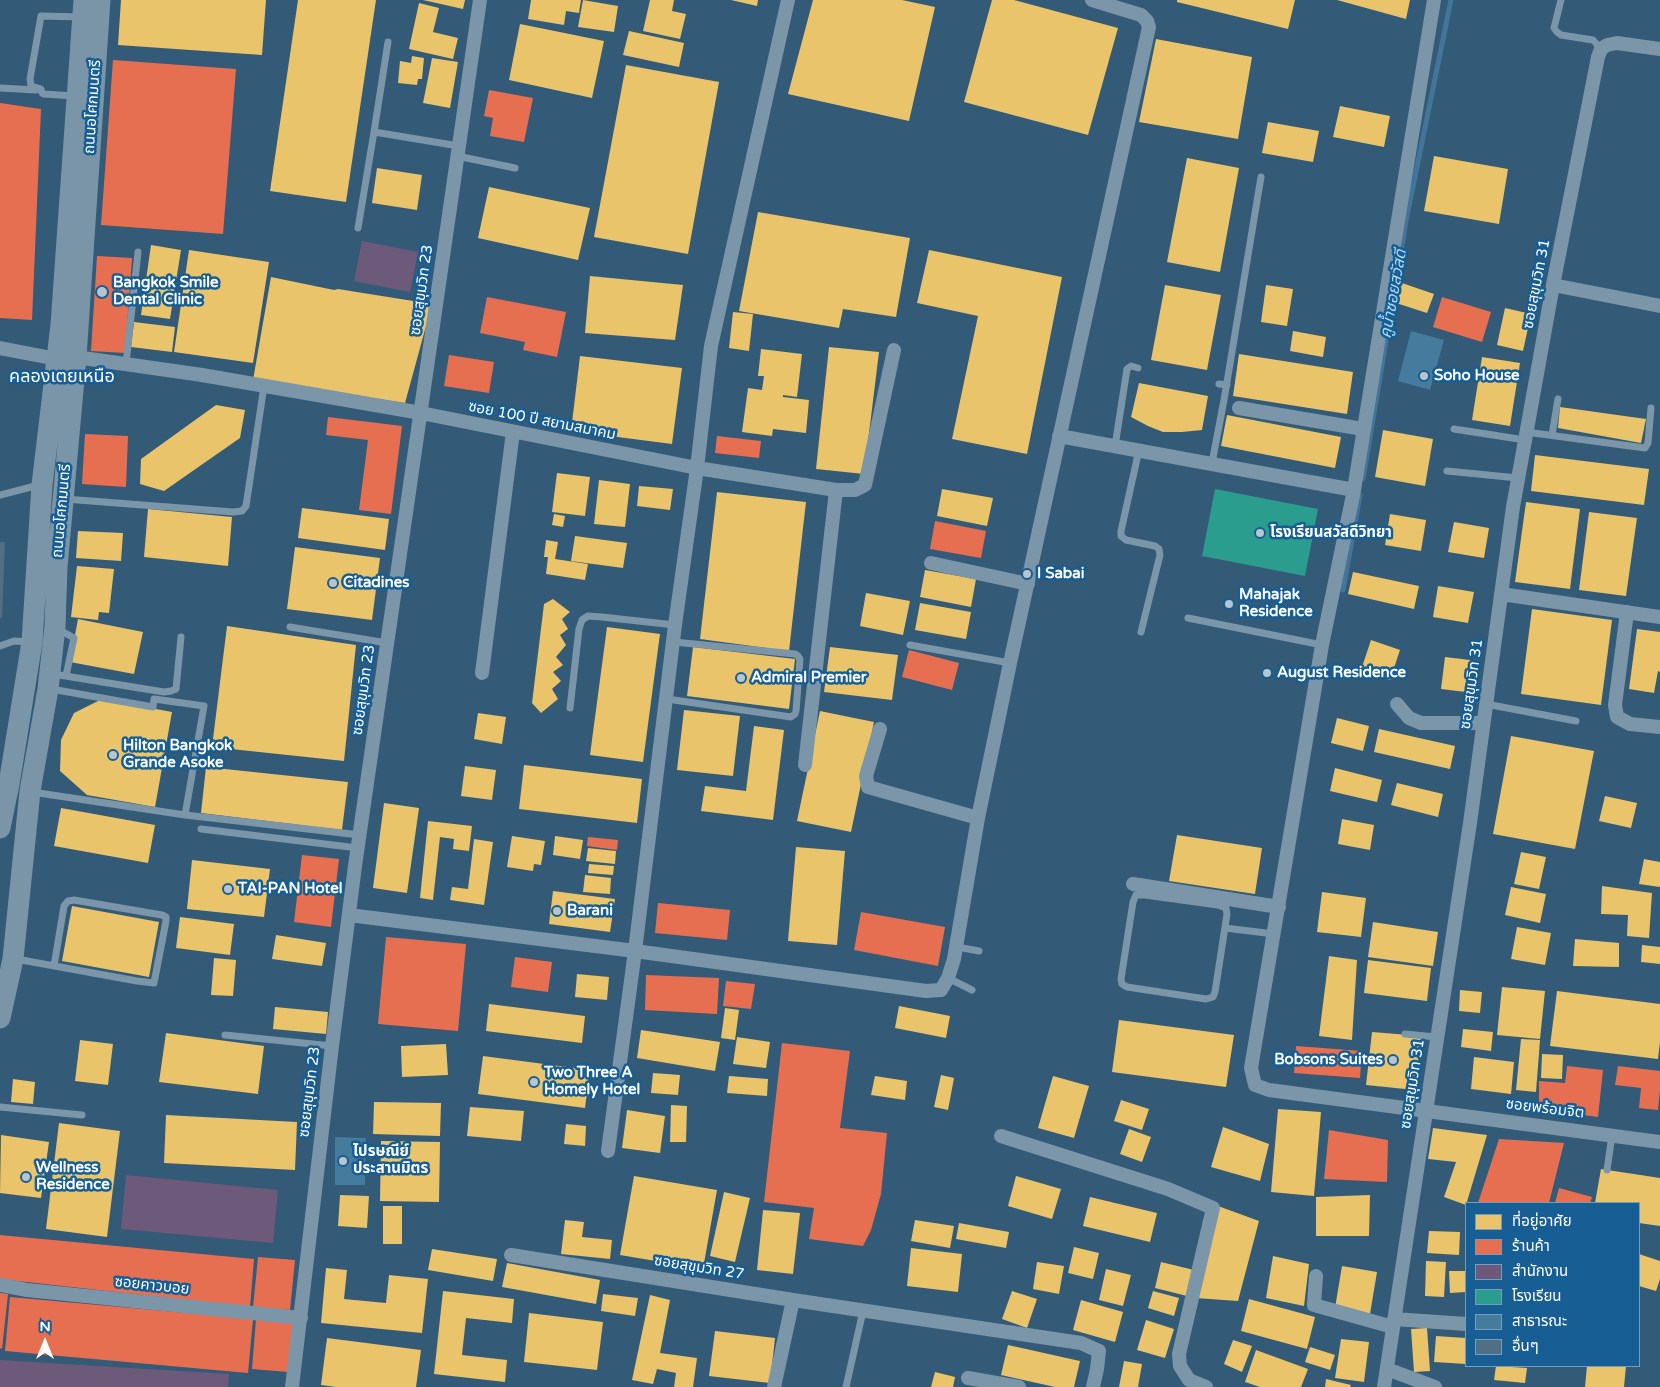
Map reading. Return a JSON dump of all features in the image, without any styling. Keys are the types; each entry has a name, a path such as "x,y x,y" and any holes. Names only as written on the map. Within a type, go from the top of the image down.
{"main road":[{"name":"ถนนอโศกมนตรี","path":"0,1018 30,791 55,680 57,567 62,499 66,358 100,0"},
{"name":"ถนนอโศกมนตรี","path":"1,819 4,782 32,642 42,485 66,358 61,325 83,9"}],"street":[{"name":"ซอยสุขุมวิท 23","path":"292,1387 332,1046 359,842 480,0"},
{"path":"608,1151 636,951 711,346 788,0"},
{"path":"349,916 636,951 926,991 941,990 948,978 956,947 978,818 1010,663 1149,26 1141,14 1092,0"},
{"path":"1275,934 1322,645 1354,490 1434,0"},
{"path":"1601,49 1607,45 1617,43 1660,50"},
{"name":"ซอยสุขุมวิท 31","path":"1384,1387 1470,823 1518,478 1553,285 1601,49"},
{"path":"1553,285 1660,306"},
{"name":"ซอย 100 ปี สยามสมาคม","path":"0,348 202,375 421,413 697,468 836,490 855,490 865,485 894,350"},
{"path":"1239,408 1363,429"},
{"path":"482,673 513,432"},
{"path":"1059,436 1354,490"},
{"path":"805,765 836,490"},
{"path":"931,563 1028,584"},
{"path":"1501,594 1660,617"},
{"path":"1627,612 1615,705 1617,717 1630,724 1660,727"},
{"path":"1397,704 1409,718 1421,723 1483,723"},
{"path":"880,729 866,776 868,787 978,818"},
{"path":"1132,884 1279,907"},
{"name":"ซอยพร้อมจิต","path":"1275,934 1251,1068 1255,1085 1269,1090 1660,1140"},
{"path":"1001,1136 1168,1189 1213,1208 1179,1354 1180,1366 1189,1380 1206,1387"},
{"name":"ซอยสุขุมวิท 27","path":"511,1255 1081,1344 1099,1351 1093,1387"},
{"path":"1316,1276 1314,1305 1393,1323 1465,1324"},
{"name":"ซอยคาวบอย","path":"0,1285 27,1290 301,1318"},
{"path":"774,1387 793,1300"},
{"path":"1387,1369 1435,1387"},
{"path":"968,1378 1018,1387"}],"lane":[{"path":"1561,0 1554,28 1556,32 1561,35 1592,40 1601,49"},
{"path":"77,96 44,94 41,88 33,88 30,84 40,17 83,9"},
{"path":"358,228 388,42"},
{"path":"0,88 42,91"},
{"path":"374,132 458,151 515,168"},
{"path":"1212,463 1223,384 1261,176"},
{"path":"126,364 138,252"},
{"path":"1115,446 1127,369 1132,366 1138,368"},
{"path":"62,499 233,512 242,511 246,506 264,386"},
{"path":"1552,435 1558,399"},
{"path":"1454,429 1526,436 1552,435 1644,448 1648,443 1651,408"},
{"path":"1139,450 1120,531 1121,536 1126,540 1155,546 1159,549 1160,555 1141,632"},
{"path":"1447,471 1518,478"},
{"path":"0,495 42,485"},
{"path":"570,708 579,629 582,620 588,616 676,625"},
{"path":"1188,618 1322,645"},
{"path":"290,627 387,643"},
{"path":"55,680 164,692 171,691 176,689 181,637"},
{"path":"0,646 14,641 32,642"},
{"path":"667,700 791,717 796,711 800,659 795,654 674,642"},
{"path":"910,646 1010,663"},
{"path":"55,680 153,707 154,700 204,706 185,815"},
{"path":"1486,704 1576,721"},
{"path":"30,791 359,842"},
{"path":"201,829 359,842"},
{"path":"1136,895 1218,905 1226,908 1228,914 1225,928 1216,992 1212,997 1206,999 1127,988 1122,984 1121,979 1132,902 1136,895"},
{"path":"7,975 54,966 154,983 166,917 74,900 68,901 64,906 54,966"},
{"path":"1225,928 1275,934"},
{"path":"956,947 980,951"},
{"path":"948,978 972,990"},
{"path":"1405,1034 1436,1037"},
{"path":"225,1035 332,1046"},
{"path":"0,1107 82,1115"},
{"path":"1607,1170 1612,1135"},
{"path":"846,1387 864,1311"}],"building: ที่อยู่อาศัย":[{"path":"121,0 266,0 262,55 118,45"},
{"path":"298,0 376,0 346,202 270,191"},
{"path":"423,0 465,0 463,9"},
{"path":"531,0 581,0 579,13 566,11 564,25 528,19"},
{"path":"583,0 618,6 614,32 578,27"},
{"path":"650,0 674,0 672,11 686,14 680,39 643,31"},
{"path":"731,0 758,0 757,6"},
{"path":"813,0 902,0 935,7 909,121 788,94"},
{"path":"992,0 1014,0 1118,28 1088,135 964,102"},
{"path":"1177,0 1295,0 1288,29 1177,2"},
{"path":"1337,0 1410,0 1406,19"},
{"path":"419,3 439,8 433,32 458,38 453,59 409,49"},
{"path":"520,24 604,41 592,98 509,80"},
{"path":"629,31 684,43 679,67 623,55"},
{"path":"1156,39 1252,57 1238,139 1139,122"},
{"path":"412,56 424,58 422,79 418,79 417,85 398,83 400,61 411,63"},
{"path":"432,58 458,62 450,108 423,103"},
{"path":"626,65 719,82 688,254 594,237"},
{"path":"1340,106 1390,116 1384,147 1333,137"},
{"path":"1268,122 1319,131 1313,162 1262,153"},
{"path":"1434,156 1508,169 1499,224 1424,211"},
{"path":"1187,158 1239,168 1220,272 1167,262"},
{"path":"377,168 422,175 417,210 372,203"},
{"path":"489,187 590,208 578,260 478,238"},
{"path":"758,212 910,238 896,317 843,309 839,328 739,311"},
{"path":"151,245 181,250 170,319 141,315"},
{"path":"189,250 269,262 253,363 174,352"},
{"path":"929,250 1062,277 1027,454 952,439 978,316 917,303"},
{"path":"590,276 683,285 675,340 585,333"},
{"path":"271,277 334,290 338,289 432,304 405,403 253,380"},
{"path":"1402,283 1434,294 1427,313 1396,303"},
{"path":"1165,285 1221,295 1207,370 1151,360"},
{"path":"1266,285 1293,289 1287,326 1261,322"},
{"path":"1505,308 1531,314 1523,351 1497,345"},
{"path":"733,312 753,314 749,351 729,348"},
{"path":"134,322 175,327 172,352 131,347"},
{"path":"1293,331 1326,337 1323,357 1290,351"},
{"path":"829,347 879,352 864,474 816,469"},
{"path":"761,349 802,354 797,397 783,395 783,397 809,400 806,433 773,429 772,436 742,432 748,388 762,390 764,376 758,376"},
{"path":"1239,354 1353,372 1347,414 1233,396"},
{"path":"580,356 682,368 672,444 571,431"},
{"path":"1482,357 1520,363 1510,426 1472,420"},
{"path":"1139,383 1208,396 1202,430 1163,432 1131,417"},
{"path":"216,405 245,410 240,438 164,491 140,484 141,459"},
{"path":"1560,407 1646,419 1641,443 1558,428"},
{"path":"1227,415 1341,437 1335,468 1221,446"},
{"path":"1383,430 1433,439 1425,486 1375,477"},
{"path":"1535,455 1649,469 1644,505 1531,491"},
{"path":"557,473 590,477 585,516 552,512"},
{"path":"599,480 630,484 625,527 594,524"},
{"path":"639,486 673,489 670,510 637,506"},
{"path":"942,489 993,498 987,526 937,516"},
{"path":"717,492 806,502 789,651 700,639"},
{"path":"1526,502 1580,509 1570,589 1515,582"},
{"path":"302,508 389,519 385,550 298,538"},
{"path":"148,509 232,517 228,566 144,557"},
{"path":"1589,512 1637,518 1626,596 1579,590"},
{"path":"554,514 565,516 563,527 552,525"},
{"path":"1390,514 1426,520 1421,551 1385,545"},
{"path":"1454,522 1489,528 1484,558 1448,552"},
{"path":"78,531 123,533 121,561 76,558"},
{"path":"575,536 627,543 623,568 571,561"},
{"path":"546,540 558,542 555,559 588,564 585,580 546,574 548,557 544,557"},
{"name":"Citadines","path":"295,547 380,558 372,620 287,609"},
{"path":"77,566 114,569 109,613 99,612 98,620 71,617"},
{"path":"925,570 976,579 971,607 920,597"},
{"path":"1353,572 1419,586 1414,609 1348,594"},
{"path":"1438,586 1474,592 1468,623 1433,617"},
{"path":"866,593 910,601 903,635 860,626"},
{"path":"553,599 570,612 562,619 568,629 560,635 566,645 556,657 563,665 553,672 561,681 552,689 558,699 541,713 532,703 544,604"},
{"path":"920,603 971,612 966,639 915,630"},
{"path":"1532,609 1612,620 1601,705 1521,694"},
{"path":"78,619 143,632 134,674 70,662"},
{"path":"227,626 356,645 344,761 212,747"},
{"path":"607,627 660,634 643,762 590,755"},
{"path":"1637,629 1660,632 1660,672 1658,671 1654,693 1629,689"},
{"path":"1371,640 1400,650 1390,680 1361,670"},
{"name":"Admiral Premier","path":"693,647 795,659 789,709 687,696"},
{"path":"830,647 898,655 892,700 824,692"},
{"path":"1445,657 1470,660 1466,692 1441,689"},
{"name":"Hilton Bangkok Grande Asoke","path":"102,699 172,712 155,807 87,795 60,771 61,740 74,713"},
{"path":"684,710 740,716 733,776 677,770"},
{"path":"820,711 874,722 851,832 797,821"},
{"path":"478,713 506,717 502,744 474,739"},
{"path":"1337,718 1369,726 1363,751 1331,743"},
{"path":"754,726 784,730 773,820 701,811 705,786 746,791"},
{"path":"1379,729 1455,746 1450,769 1374,752"},
{"path":"1511,736 1594,751 1575,849 1493,834"},
{"path":"524,765 642,779 637,823 519,809"},
{"path":"465,766 496,770 492,800 461,796"},
{"path":"206,767 348,782 342,830 201,813"},
{"path":"1335,768 1382,780 1377,802 1330,791"},
{"path":"1397,783 1443,794 1438,817 1391,805"},
{"path":"1605,796 1637,803 1631,828 1599,821"},
{"path":"384,803 419,808 407,893 373,888"},
{"path":"61,808 155,825 148,863 54,846"},
{"path":"1342,819 1374,825 1370,850 1338,844"},
{"path":"428,821 472,826 469,851 453,849 454,839 440,837 433,900 420,898"},
{"path":"1177,835 1262,848 1255,894 1169,881"},
{"path":"512,836 545,841 541,865 534,864 533,871 507,867"},
{"path":"555,836 583,840 580,859 553,855"},
{"path":"474,839 493,842 484,905 450,900 452,887 468,889"},
{"path":"796,847 845,851 837,945 788,941"},
{"path":"588,848 616,851 615,864 586,861"},
{"path":"1521,852 1546,857 1539,889 1514,884"},
{"path":"1644,859 1660,862 1660,887 1639,884"},
{"name":"TAI-PAN Hotel","path":"192,860 270,869 264,917 187,909"},
{"path":"589,864 614,866 613,875 588,873"},
{"path":"585,875 611,878 610,894 583,892"},
{"path":"1602,886 1652,893 1649,938 1627,936 1628,915 1601,914"},
{"path":"1511,887 1546,894 1540,923 1505,915"},
{"path":"553,891 615,899 610,932 549,924"},
{"path":"1322,892 1366,898 1361,937 1317,932"},
{"path":"72,906 159,922 149,977 62,961"},
{"path":"180,917 234,924 230,955 176,948"},
{"path":"1373,922 1438,932 1433,966 1368,957"},
{"path":"1517,927 1551,933 1545,965 1511,959"},
{"path":"276,935 326,943 322,966 272,959"},
{"path":"1575,939 1619,943 1619,967 1573,966"},
{"path":"1642,945 1660,947 1660,964 1641,962"},
{"path":"1329,956 1357,960 1352,1040 1319,1036"},
{"path":"214,958 236,960 233,996 211,995"},
{"path":"1368,960 1431,968 1427,1001 1364,993"},
{"path":"577,974 609,977 607,1000 575,997"},
{"path":"1502,987 1545,991 1540,1039 1497,1035"},
{"path":"1460,990 1482,992 1480,1013 1459,1011"},
{"path":"1557,991 1660,1004 1658,1059 1550,1046"},
{"path":"489,1004 585,1016 582,1043 486,1031"},
{"path":"899,1006 950,1016 946,1038 895,1028"},
{"path":"275,1007 328,1012 326,1034 273,1029"},
{"path":"725,1008 739,1010 735,1040 721,1038"},
{"path":"1119,1020 1234,1035 1226,1087 1112,1072"},
{"path":"1463,1029 1493,1032 1491,1051 1461,1047"},
{"path":"641,1030 720,1042 715,1071 637,1058"},
{"name":"Bobsons Suites","path":"1372,1032 1421,1036 1415,1090 1366,1085"},
{"path":"166,1033 264,1046 258,1094 159,1082"},
{"path":"737,1037 770,1042 766,1068 733,1064"},
{"path":"1521,1039 1540,1040 1536,1092 1516,1090"},
{"path":"80,1040 113,1044 108,1085 75,1081"},
{"path":"446,1044 448,1075 402,1077 401,1046"},
{"path":"1542,1054 1563,1055 1562,1079 1541,1078"},
{"name":"Two Three A Homely Hotel","path":"483,1056 590,1070 585,1108 478,1094"},
{"path":"1474,1057 1514,1062 1511,1094 1471,1089"},
{"path":"653,1073 680,1075 678,1095 651,1093"},
{"path":"941,1075 954,1078 948,1110 934,1107"},
{"path":"729,1076 768,1079 767,1096 727,1093"},
{"path":"875,1076 907,1081 905,1100 871,1095"},
{"path":"1053,1076 1089,1086 1074,1138 1038,1128"},
{"path":"13,1079 35,1082 33,1104 11,1102"},
{"path":"1121,1100 1149,1109 1142,1130 1114,1121"},
{"path":"374,1102 441,1103 440,1136 373,1134"},
{"path":"671,1105 687,1106 686,1142 670,1142"},
{"path":"470,1107 524,1111 521,1141 467,1136"},
{"path":"1278,1109 1321,1112 1314,1196 1271,1192"},
{"path":"627,1110 665,1116 660,1153 622,1148"},
{"path":"166,1115 297,1122 295,1170 164,1163"},
{"path":"59,1123 120,1131 107,1237 46,1229"},
{"path":"566,1124 586,1126 585,1146 564,1144"},
{"path":"1223,1127 1269,1144 1260,1181 1211,1167"},
{"path":"1433,1128 1487,1135 1465,1205 1444,1197 1456,1162 1428,1159"},
{"path":"1129,1129 1151,1137 1142,1162 1120,1154"},
{"path":"1,1135 49,1142 41,1198 0,1193"},
{"path":"381,1141 440,1142 439,1202 380,1201"},
{"path":"1601,1169 1660,1178 1660,1226 1640,1223 1640,1202 1595,1202"},
{"path":"634,1176 717,1190 703,1269 620,1255"},
{"path":"1016,1176 1061,1189 1052,1219 1008,1206"},
{"path":"724,1192 750,1198 735,1262 710,1256"},
{"path":"340,1195 369,1196 367,1228 338,1226"},
{"path":"1370,1195 1369,1236 1316,1236 1316,1197"},
{"path":"1090,1197 1157,1213 1150,1242 1083,1226"},
{"path":"383,1206 402,1206 402,1244 383,1244"},
{"path":"1218,1206 1259,1221 1238,1301 1195,1298"},
{"path":"763,1210 800,1213 793,1274 757,1270"},
{"path":"565,1220 584,1222 582,1237 612,1240 610,1259 561,1254"},
{"path":"915,1220 954,1226 950,1248 911,1241"},
{"path":"959,1223 1009,1232 1006,1248 956,1239"},
{"path":"1429,1231 1460,1232 1459,1255 1427,1253"},
{"path":"1074,1247 1099,1253 1093,1279 1068,1273"},
{"path":"911,1248 962,1254 958,1292 907,1286"},
{"path":"432,1249 497,1259 493,1281 428,1270"},
{"path":"1640,1254 1660,1261 1660,1279 1656,1291 1640,1286"},
{"path":"1273,1256 1309,1264 1304,1306 1266,1298"},
{"path":"1426,1261 1446,1262 1444,1297 1425,1296"},
{"path":"1037,1262 1064,1266 1059,1294 1033,1289"},
{"path":"1161,1262 1194,1270 1187,1296 1155,1288"},
{"path":"507,1263 600,1280 596,1304 502,1287"},
{"path":"1342,1266 1377,1272 1370,1314 1335,1308"},
{"path":"326,1268 347,1270 344,1299 386,1303 389,1275 428,1279 422,1333 321,1323"},
{"path":"1106,1269 1131,1275 1123,1306 1099,1300"},
{"path":"1449,1271 1465,1271 1465,1292 1450,1293"},
{"path":"443,1291 514,1299 512,1323 466,1318 462,1355 507,1360 505,1382 434,1374"},
{"path":"1012,1291 1037,1299 1027,1328 1002,1319"},
{"path":"1153,1291 1179,1298 1174,1316 1148,1308"},
{"path":"603,1294 638,1298 635,1316 601,1311"},
{"path":"650,1295 670,1300 660,1353 697,1358 693,1387 674,1387 676,1373 657,1369 653,1384 632,1380"},
{"path":"1249,1299 1315,1317 1307,1349 1241,1331"},
{"path":"1081,1300 1123,1312 1115,1342 1073,1330"},
{"path":"529,1313 603,1322 597,1370 524,1362"},
{"path":"1146,1320 1174,1329 1165,1358 1137,1350"},
{"path":"1427,1328 1430,1371 1414,1372 1411,1329"},
{"path":"715,1331 775,1338 770,1383 709,1376"},
{"path":"1436,1336 1465,1338 1465,1364 1434,1362"},
{"path":"327,1338 421,1350 416,1387 336,1387 321,1385"},
{"path":"1341,1339 1369,1342 1364,1382 1335,1378"},
{"path":"1233,1340 1252,1346 1242,1372 1224,1364"},
{"path":"1008,1345 1080,1361 1074,1387 1055,1387 1001,1375"},
{"path":"1310,1347 1335,1355 1330,1370 1305,1362"},
{"path":"1256,1350 1308,1369 1301,1387 1260,1387 1245,1382"},
{"path":"1124,1361 1142,1364 1138,1387 1119,1387"},
{"path":"1496,1367 1527,1368 1525,1383 1494,1380"},
{"path":"1587,1367 1626,1367 1624,1387 1585,1387"},
{"path":"935,1372 955,1377 953,1387 931,1387"},
{"path":"1326,1379 1351,1385 1350,1387 1325,1387"}],"building: ร้านค้า":[{"path":"113,60 236,69 223,234 101,225"},
{"path":"489,90 533,98 524,142 490,136 493,118 484,116"},
{"path":"0,103 41,109 32,320 0,318"},
{"path":"97,256 132,258 125,353 91,351"},
{"path":"487,297 566,312 557,357 523,350 525,342 480,333"},
{"path":"1442,297 1491,312 1482,342 1433,327"},
{"path":"449,355 494,362 489,393 444,386"},
{"path":"328,417 402,426 391,514 359,510 368,440 326,435"},
{"path":"85,434 128,436 126,487 82,484"},
{"path":"717,436 761,441 759,458 715,453"},
{"path":"935,521 986,531 981,558 930,549"},
{"path":"909,650 959,663 952,690 902,677"},
{"path":"588,837 618,840 617,850 587,846"},
{"path":"302,855 339,859 331,927 294,922"},
{"path":"658,903 730,910 727,940 655,933"},
{"path":"861,912 945,927 938,966 854,950"},
{"path":"386,937 466,944 458,1031 378,1024"},
{"path":"515,957 552,962 548,992 511,987"},
{"path":"646,975 719,978 717,1014 645,1010"},
{"path":"726,981 755,984 751,1009 723,1006"},
{"path":"782,1043 850,1051 840,1128 887,1133 881,1194 871,1230 863,1246 809,1239 814,1208 764,1202"},
{"path":"1296,1046 1362,1051 1360,1078 1294,1073"},
{"path":"1567,1066 1603,1070 1598,1117 1539,1109 1539,1081 1565,1083"},
{"path":"1618,1066 1660,1071 1658,1110 1639,1108 1641,1088 1615,1085"},
{"path":"1329,1130 1388,1140 1387,1182 1324,1179"},
{"path":"1499,1139 1564,1143 1549,1202 1478,1202"},
{"path":"1559,1188 1592,1197 1590,1202 1555,1202"},
{"path":"0,1235 254,1259 250,1307 0,1279"},
{"path":"258,1257 295,1260 290,1310 253,1307"},
{"path":"0,1293 8,1294 2,1349 0,1348"},
{"path":"10,1297 253,1319 248,1373 5,1351"},
{"path":"256,1319 293,1322 288,1372 252,1369"}],"building: สำนักงาน":[{"path":"362,241 418,252 410,292 354,281"},
{"path":"126,1175 278,1190 273,1243 121,1229"},
{"path":"0,1360 229,1374 228,1387 0,1387"}],"building: โรงเรียน":[{"name":"โรงเรียนสวัสดีวิทยา","path":"1215,489 1318,509 1305,576 1202,556"}],"building: สาธารณะ":[{"path":"1411,331 1444,340 1430,390 1398,381"},
{"path":"335,1137 366,1138 365,1185 335,1185"}],"building: อื่นๆ":[{"path":"0,542 5,542 2,618 0,618"}],"waterway":[{"name":"คูน้ำซอยสวัสดี","path":"1363,479 1406,221 1451,0"},
{"name":"คูน้ำซอยสวัสดี","path":"1343,590 1360,495"}],"place":[{"name":"Bangkok Smile Dental Clinic","path":"102,292"},
{"name":"Soho House","path":"1424,376"},
{"name":"โรงเรียนสวัสดีวิทยา","path":"1260,533"},
{"name":"I Sabai","path":"1027,574"},
{"name":"Citadines","path":"333,583"},
{"name":"Mahajak Residence","path":"1229,604"},
{"name":"August Residence","path":"1267,673"},
{"name":"Admiral Premier","path":"741,678"},
{"name":"Hilton Bangkok Grande Asoke","path":"113,755"},
{"name":"TAI-PAN Hotel","path":"228,889"},
{"name":"Barani","path":"557,911"},
{"name":"Bobsons Suites","path":"1393,1060"},
{"name":"Two Three A Homely Hotel","path":"534,1082"},
{"name":"ไปรษณีย์ ประสานมิตร","path":"343,1161"},
{"name":"Wellness Residence","path":"26,1177"}],"district":[{"name":"คลองเตยเหนือ","path":"62,377"}]}
